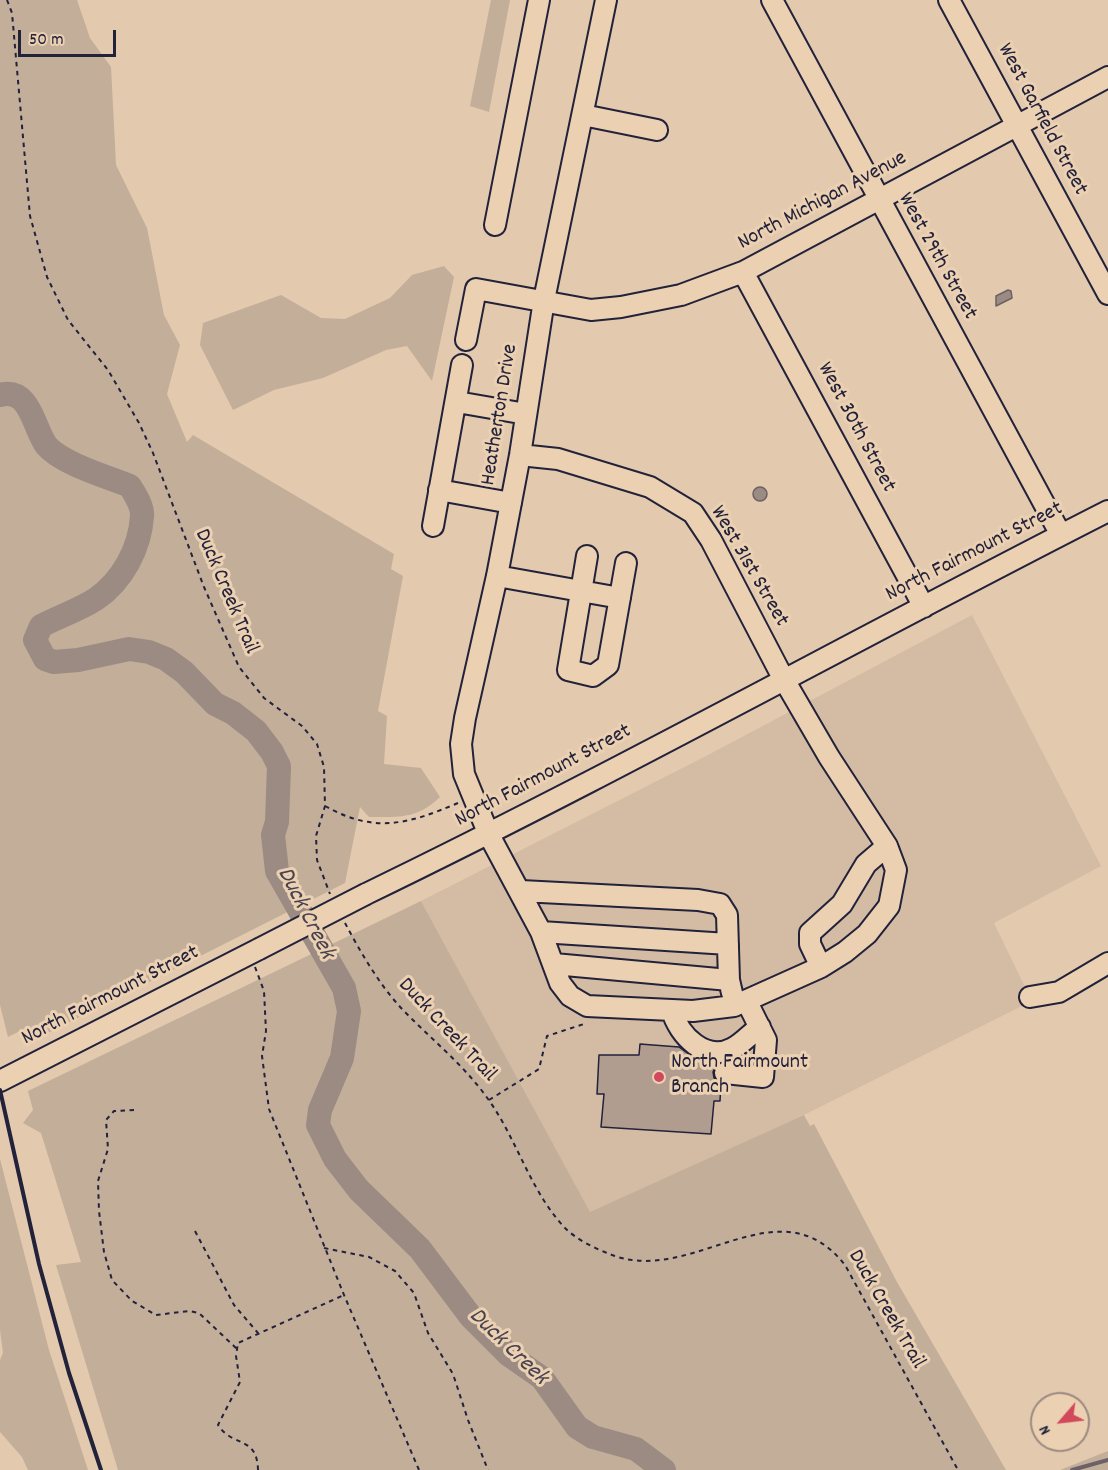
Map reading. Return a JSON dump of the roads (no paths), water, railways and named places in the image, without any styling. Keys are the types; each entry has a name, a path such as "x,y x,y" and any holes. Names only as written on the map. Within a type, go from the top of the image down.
{"street":[{"path":"495,225 539,0"},
{"name":"Heatherton Drive","path":"597,1008 587,1006 570,996 560,982 541,932 489,835 472,797 464,774 461,744 520,455 544,300 606,0"},
{"name":"West 29th Street","path":"772,0 1061,535"},
{"name":"West Garfield Street","path":"949,0 1108,294"},
{"name":"North Michigan Avenue","path":"466,339 476,289 591,310 621,307 681,295 743,272 1108,77"},
{"path":"583,115 657,130"},
{"name":"West 30th Street","path":"743,272 924,607"},
{"path":"433,526 462,365"},
{"path":"457,402 526,414"},
{"name":"West 31st Street","path":"520,455 558,459 650,487 693,513 711,540 783,678 829,758 887,846 896,870 889,906 867,934 845,952 821,967 741,1004 693,1011 597,1008"},
{"path":"439,490 511,503"},
{"name":"North Fairmount Street","path":"0,1081 366,894 489,835 783,678 1108,511"},
{"path":"587,556 568,670 593,676 608,665 626,563"},
{"path":"497,576 620,598"},
{"path":"821,967 810,944 810,933 842,904 866,864 887,846"},
{"path":"521,891 698,900 720,904 727,915 729,980 741,1004 760,1026 766,1040 763,1077 725,1073"},
{"path":"541,932 728,944"},
{"path":"1030,997 1059,992 1108,963"},
{"path":"554,964 729,980"},
{"path":"672,1011 677,1026 690,1042 714,1052 732,1049 760,1026"}],"waterway":[{"name":"Duck Creek","path":"0,395 10,394 25,403 42,438 53,452 73,464 130,486 142,512 138,540 128,563 114,583 96,599 41,626 35,640 45,659 54,662 78,660 129,649 149,652 166,659 184,672 215,704 233,713 256,731 272,752 279,766 277,822 273,835 277,871 344,988 349,1011 342,1058 320,1110 318,1125 335,1159 359,1190 420,1249 471,1317 509,1355 542,1378 577,1427 593,1437 636,1449 664,1470"},
{"path":"1072,1470 1108,1460"}],"railway":[{"path":"0,1090 39,1264 69,1373 101,1470"}],"place":[{"name":"North Fairmount Branch","path":"659,1077"}]}
